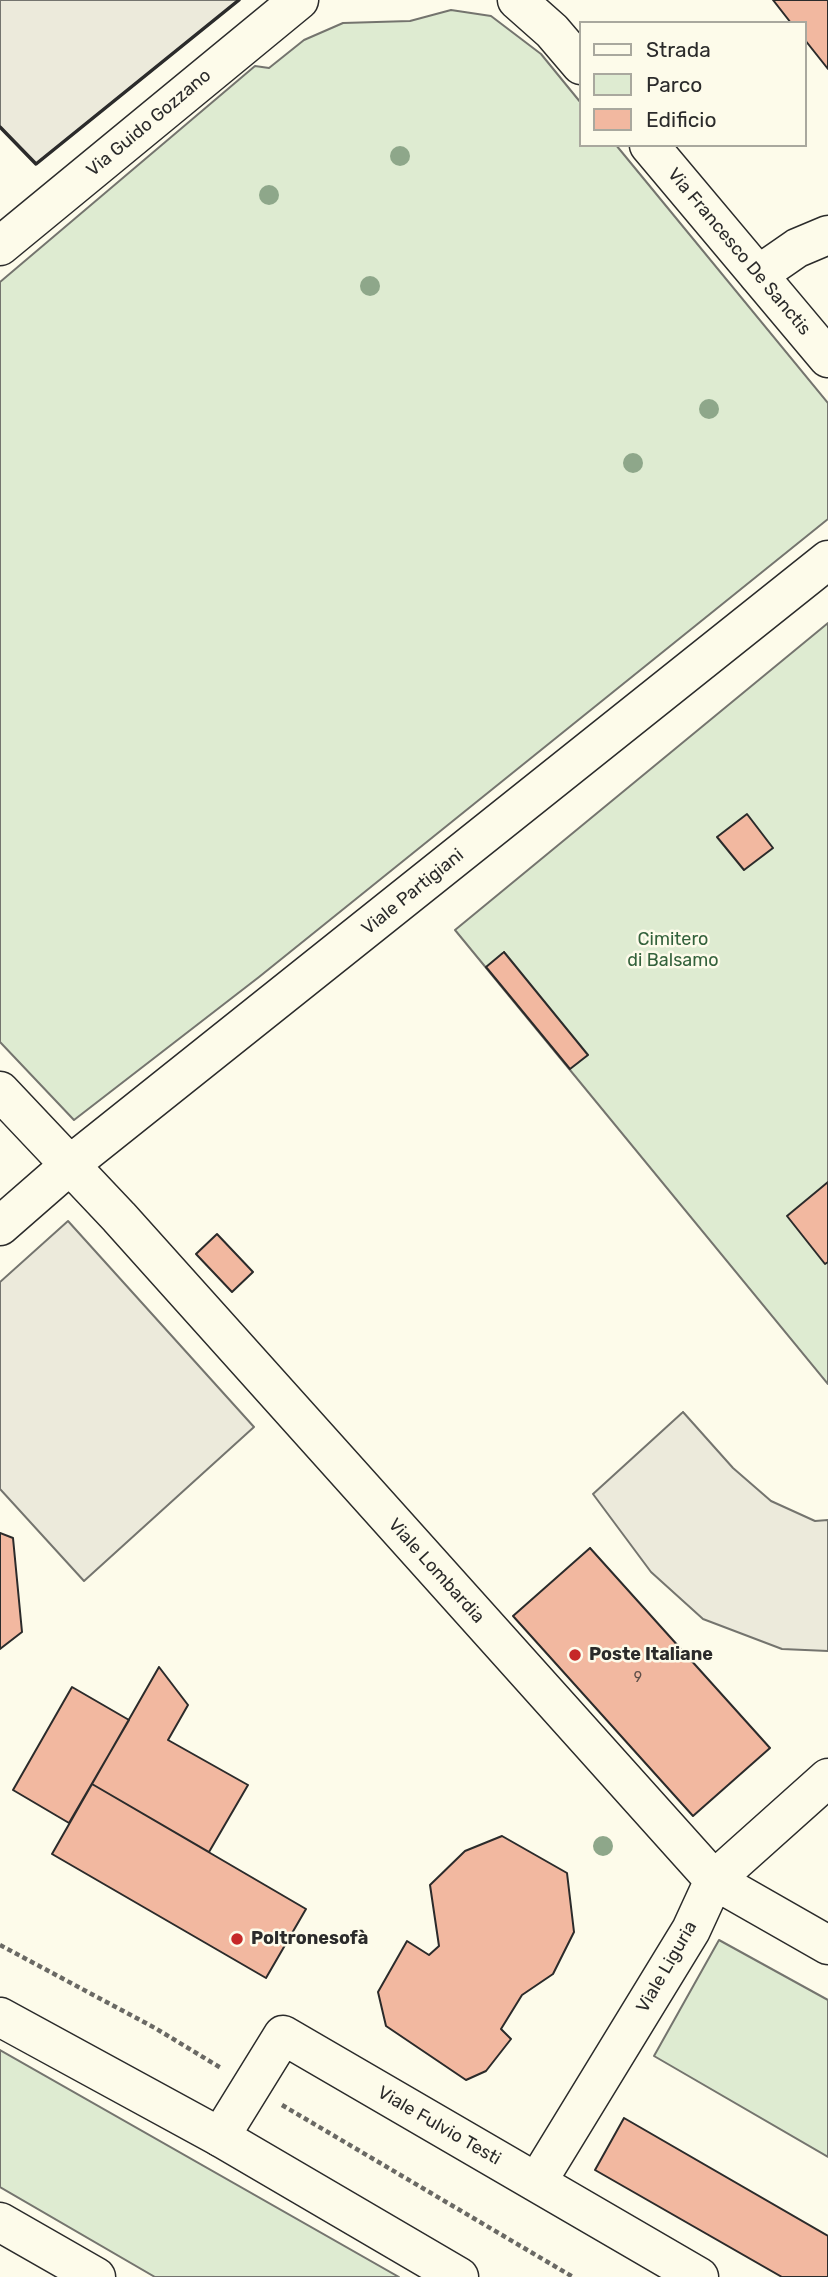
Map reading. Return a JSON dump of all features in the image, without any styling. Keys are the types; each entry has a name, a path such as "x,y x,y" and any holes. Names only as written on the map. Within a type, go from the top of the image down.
{"main road":[{"name":"Via Guido Gozzano","path":"0,246 299,0"},
{"path":"517,0 552,31 580,64"},
{"name":"Via Francesco De Sanctis","path":"651,147 828,358"},
{"path":"758,275 797,248 828,235"},
{"name":"Viale Partigiani","path":"0,1226 71,1164 828,560"},
{"name":"Viale Lombardia","path":"0,1091 71,1164 713,1880 828,1945"},
{"name":"Viale Liguria","path":"537,2182 691,1930 713,1880 828,1778"},
{"path":"0,2017 220,2137 459,2277"},
{"name":"Viale Fulvio Testi","path":"220,2137 283,2035 699,2277"},
{"path":"0,2222 96,2277"}],"path":[{"path":"0,1945 155,2028 573,2277"}],"green space":[{"path":"451,10 491,16 541,54 580,102 580,147 618,147 828,403 828,519 259,977 74,1120 0,1042 0,282 255,66 269,68 304,40 343,23 410,21"},
{"name":"Cimitero di Balsamo","path":"828,623 828,1384 455,930"},
{"path":"719,1940 828,2000 828,2157 654,2056"},
{"path":"0,2050 399,2277 155,2277 0,2187"}],"shaded area":[{"path":"0,0 239,0 36,164 0,127"},
{"path":"68,1221 254,1427 84,1581 0,1489 0,1282"},
{"path":"683,1412 733,1468 771,1501 815,1521 828,1520 828,1651 782,1649 703,1619 651,1572 593,1494"}],"building":[{"path":"773,0 828,0 828,69 807,43 807,21 789,21"},
{"path":"747,814 773,848 744,870 717,837"},
{"path":"504,952 588,1055 570,1069 486,967"},
{"path":"828,1182 828,1262 825,1264 787,1216"},
{"path":"217,1234 253,1272 232,1292 196,1254"},
{"path":"0,1533 13,1538 22,1632 0,1649"},
{"path":"590,1548 770,1748 693,1816 513,1616"},
{"path":"159,1667 188,1705 168,1740 248,1785 209,1852 92,1784"},
{"path":"72,1687 129,1720 69,1823 13,1790"},
{"path":"92,1784 306,1909 266,1978 52,1854"},
{"path":"502,1836 567,1873 574,1932 553,1974 522,1995 501,2029 511,2039 486,2071 466,2080 386,2026 378,1992 407,1941 429,1955 439,1946 430,1885 465,1851"},
{"path":"624,2118 828,2236 828,2277 782,2277 595,2170"}],"wall":[{"path":"0,127 36,164 239,0"}],"place":[{"name":"Poste Italiane","path":"575,1655"},
{"name":"Poltronesofà","path":"237,1939"}]}
